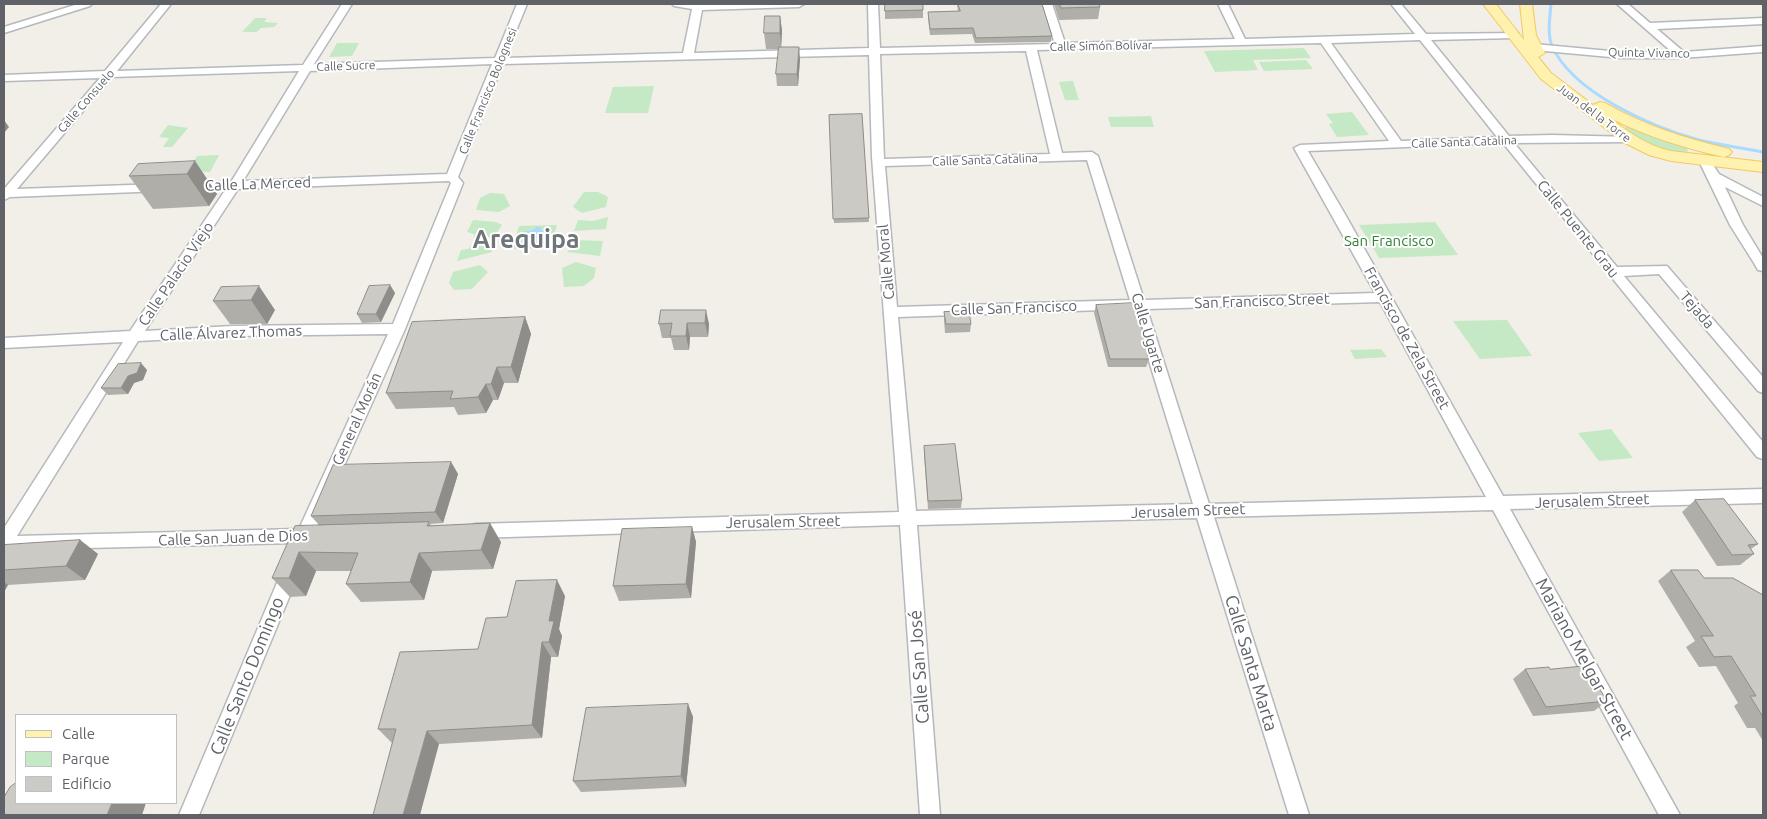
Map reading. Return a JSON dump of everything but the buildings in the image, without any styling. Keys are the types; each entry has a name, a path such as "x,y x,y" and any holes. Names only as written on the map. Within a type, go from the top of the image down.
{"main road":[{"name":"Juan del la Torre","path":"1489,4 1514,35 1545,68 1613,120 1628,140 1654,152 1705,160 1763,159"},
{"name":"Juan del la Torre","path":"1526,4 1527,28 1538,47 1545,68"},
{"name":"Juan del la Torre","path":"1613,120 1641,127 1763,167"},
{"path":"1628,140 1620,133 1619,129 1623,126 1641,127"}],"street":[{"path":"4,30 87,4"},
{"name":"Calle Consuelo","path":"5,194 108,75 166,4"},
{"name":"Calle Palacio Viejo","path":"4,542 133,338 236,185 347,4"},
{"name":"Calle Francisco Bolognesi","path":"398,329 457,183 452,177 522,4"},
{"path":"677,4 799,4"},
{"name":"Calle Moral","path":"873,4 878,163 908,519"},
{"path":"1047,4 1060,48"},
{"path":"1223,4 1242,43"},
{"name":"Calle Puente Grau","path":"1396,4 1763,453"},
{"path":"1622,4 1682,55"},
{"path":"688,56 698,5"},
{"path":"1648,26 1763,21"},
{"name":"Calle Simón Bolívar","path":"688,56 1514,35"},
{"path":"1323,39 1398,145"},
{"name":"Quinta Vivanco","path":"1538,47 1621,54 1682,55 1763,49"},
{"path":"1031,48 1057,158"},
{"name":"Calle Sucre","path":"4,78 688,56"},
{"name":"Calle Santa Catalina","path":"1300,148 1568,138 1628,140"},
{"name":"Francisco de Zela Street","path":"1300,148 1340,216 1498,504"},
{"name":"Calle Santa Catalina","path":"878,163 1092,156"},
{"name":"Calle Ugarte","path":"1092,156 1204,511"},
{"path":"1705,160 1716,177 1728,208 1746,243 1763,267"},
{"name":"Calle La Merced","path":"5,194 452,177"},
{"path":"1716,177 1763,202"},
{"name":"Tejada","path":"1614,272 1662,269 1763,387"},
{"name":"San Francisco Street","path":"1138,304 1385,297"},
{"name":"Calle San Francisco","path":"891,312 1138,304"},
{"name":"Calle Álvarez Thomas","path":"4,343 133,338 232,331 398,329"},
{"name":"General Morán","path":"305,536 398,329"},
{"name":"Jerusalem Street","path":"463,532 1763,496"},
{"name":"Mariano Melgar Street","path":"1498,504 1670,815"},
{"name":"Calle Santa Marta","path":"1204,511 1299,815"},
{"name":"Calle San José","path":"908,519 930,815"},
{"name":"Calle Santo Domingo","path":"189,815 305,536"},
{"name":"Calle San Juan de Dios","path":"4,542 325,536"}],"green space":[{"path":"255,18 267,18 264,22 278,23 274,27 261,28 257,32 242,32"},
{"path":"337,43 359,43 352,56 329,57"},
{"path":"1304,48 1311,58 1253,60 1258,70 1215,72 1204,51"},
{"path":"1306,60 1313,69 1264,71 1259,62"},
{"path":"1073,81 1079,100 1065,100 1059,82"},
{"path":"654,86 648,113 605,113 613,87"},
{"path":"1352,112 1369,135 1337,137 1329,124 1333,123 1326,114"},
{"path":"1151,116 1154,127 1111,127 1108,117"},
{"path":"168,125 188,128 172,147 163,147 169,138 159,137"},
{"path":"1626,127 1687,146 1688,155 1648,144 1625,129"},
{"path":"219,155 210,172 188,171 197,156"},
{"path":"584,192 598,192 608,197 606,207 582,213 573,207"},
{"path":"490,193 504,194 510,206 499,212 476,210 480,198"},
{"path":"608,217 606,229 574,231 578,220 593,221"},
{"path":"473,220 496,222 502,225 494,237 474,237 474,234 467,232"},
{"name":"San Francisco","path":"1435,222 1458,255 1379,258 1359,225"},
{"path":"557,225 550,248 512,249 519,226"},
{"path":"574,240 603,241 600,256 567,252 572,248"},
{"path":"492,243 492,252 457,261 461,250 468,249 472,245"},
{"path":"576,262 596,268 594,278 584,286 564,287 562,268"},
{"path":"480,265 488,272 472,289 454,290 449,283 453,272"},
{"path":"1507,320 1532,356 1480,359 1453,321"},
{"path":"1381,349 1387,357 1355,359 1350,350"},
{"path":"1611,429 1633,458 1599,461 1578,433"}],"water":[{"path":"540,227 542,231 547,230 546,234 550,236 549,238 544,240 543,244 532,248 527,244 522,244 522,241 518,239 519,237 525,231 531,231"}],"waterway":[{"path":"1551,4 1549,30 1552,46 1562,63 1577,79 1595,93 1637,117 1680,134 1707,142 1763,152"}],"district":[{"name":"Arequipa","path":"526,240"}]}
